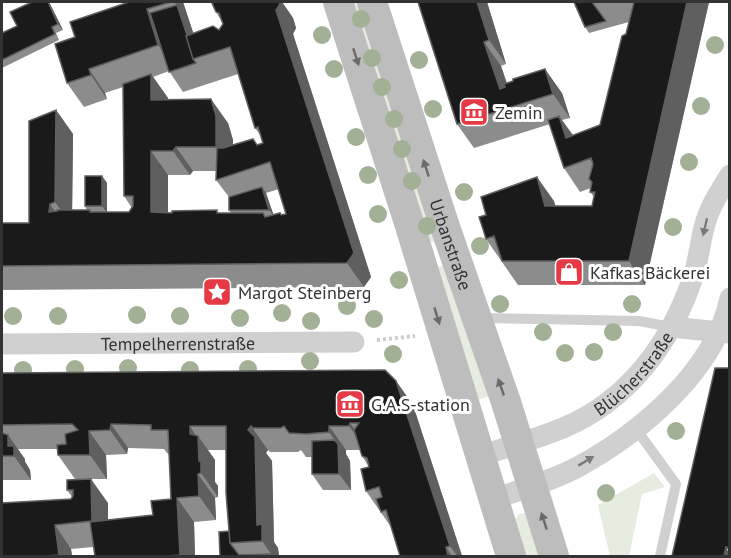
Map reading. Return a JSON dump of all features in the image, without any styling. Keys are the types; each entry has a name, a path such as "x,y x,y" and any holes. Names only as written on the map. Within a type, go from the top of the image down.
{"main road":[{"name":"Urbanstraße","path":"338,2 437,255 477,318 533,486"},
{"name":"Urbanstraße","path":"372,2 437,255 442,332 480,456"},
{"path":"480,456 511,556"},
{"path":"533,486 554,556"}],"street":[{"name":"Blücherstraße","path":"480,456 576,422 623,390 656,353 671,327 694,275 708,214 729,175"},
{"path":"493,499 533,486 576,467 636,429 683,383 724,333 729,298"},
{"path":"671,327 724,333"},
{"name":"Tempelherrenstraße","path":"2,344 354,342"}],"lane":[{"path":"477,318 639,321 671,327"},
{"path":"636,429 676,484 660,556"}],"path":[{"path":"354,342 442,332"}],"shaded area":[{"path":"351,2 360,2 435,241 433,242 429,242"},
{"path":"443,266 491,396 477,400 438,267"},
{"path":"654,473 665,487 642,494 629,556 610,556 598,505"},
{"path":"525,513 542,556 525,556 515,520 519,514"}],"building":[{"path":"32,2 48,2 58,24 52,27 55,34 2,60 2,33 17,26 10,12"},
{"path":"129,2 171,2 147,9 158,45 89,69 91,75 67,83 55,44 75,37 70,22"},
{"path":"279,2 276,10 354,253 347,263 2,266 2,223 29,223 29,121 56,110 55,202 50,204 49,212 90,210 90,212 129,212 133,206 133,196 124,196 123,84 151,74 151,100 211,99 216,116 216,147 176,147 173,151 151,151 151,212 217,210 217,213 263,213 265,217 280,213 281,215 286,214 270,162 216,180 217,148 253,139 257,145 263,143 258,127 255,128 230,47 193,59 186,36 213,26 219,30 223,24 212,3"},
{"path":"418,2 477,2 489,40 484,42 500,89 513,79 545,69 553,94 457,124"},
{"path":"574,2 592,2 606,21 585,27"},
{"path":"634,2 687,2 629,261 502,261 494,236 486,239 479,217 486,215 481,197 537,177 545,206 592,206 595,192 590,192 592,182 589,179 593,164 591,158 564,168 548,120 559,116 566,138 600,125 622,36 626,34"},
{"path":"177,5 196,63 169,72 150,13"},
{"path":"85,176 102,176 102,206 85,206"},
{"path":"262,187 269,210 229,210 229,197"},
{"path":"715,368 729,368 729,548 726,547 724,556 672,556"},
{"path":"385,370 396,381 450,546 446,547 448,556 400,556 386,510 381,512 376,499 382,497 379,487 366,491 361,469 369,467 367,458 362,456 354,430 359,423 350,423 349,426 329,426 329,432 306,434 289,433 284,426 281,428 253,428 251,426 248,430 255,437 257,525 262,524 262,541 230,543 226,493 226,426 190,426 190,434 198,436 199,461 201,462 201,473 198,474 199,496 177,498 180,555 167,556 95,556 90,522 153,515 151,501 171,499 168,430 151,430 151,425 111,424 110,430 89,431 90,455 58,455 57,445 66,444 65,434 78,430 72,424 2,425 2,373"},
{"path":"2,433 8,435 8,446 14,446 14,456 2,456"},
{"path":"334,440 338,444 339,474 312,474 312,441"},
{"path":"91,479 92,521 55,525 59,555 2,556 2,503 71,499 73,490 67,490 67,480"},
{"path":"229,531 230,543 239,555 271,554 271,556 220,556 219,532"}],"place":[{"name":"Zemin","path":"474,112"},
{"name":"Kafkas Bäckerei","path":"569,272"},
{"name":"Margot Steinberg","path":"217,292"},
{"name":"G.A.S-station","path":"350,404"}]}
